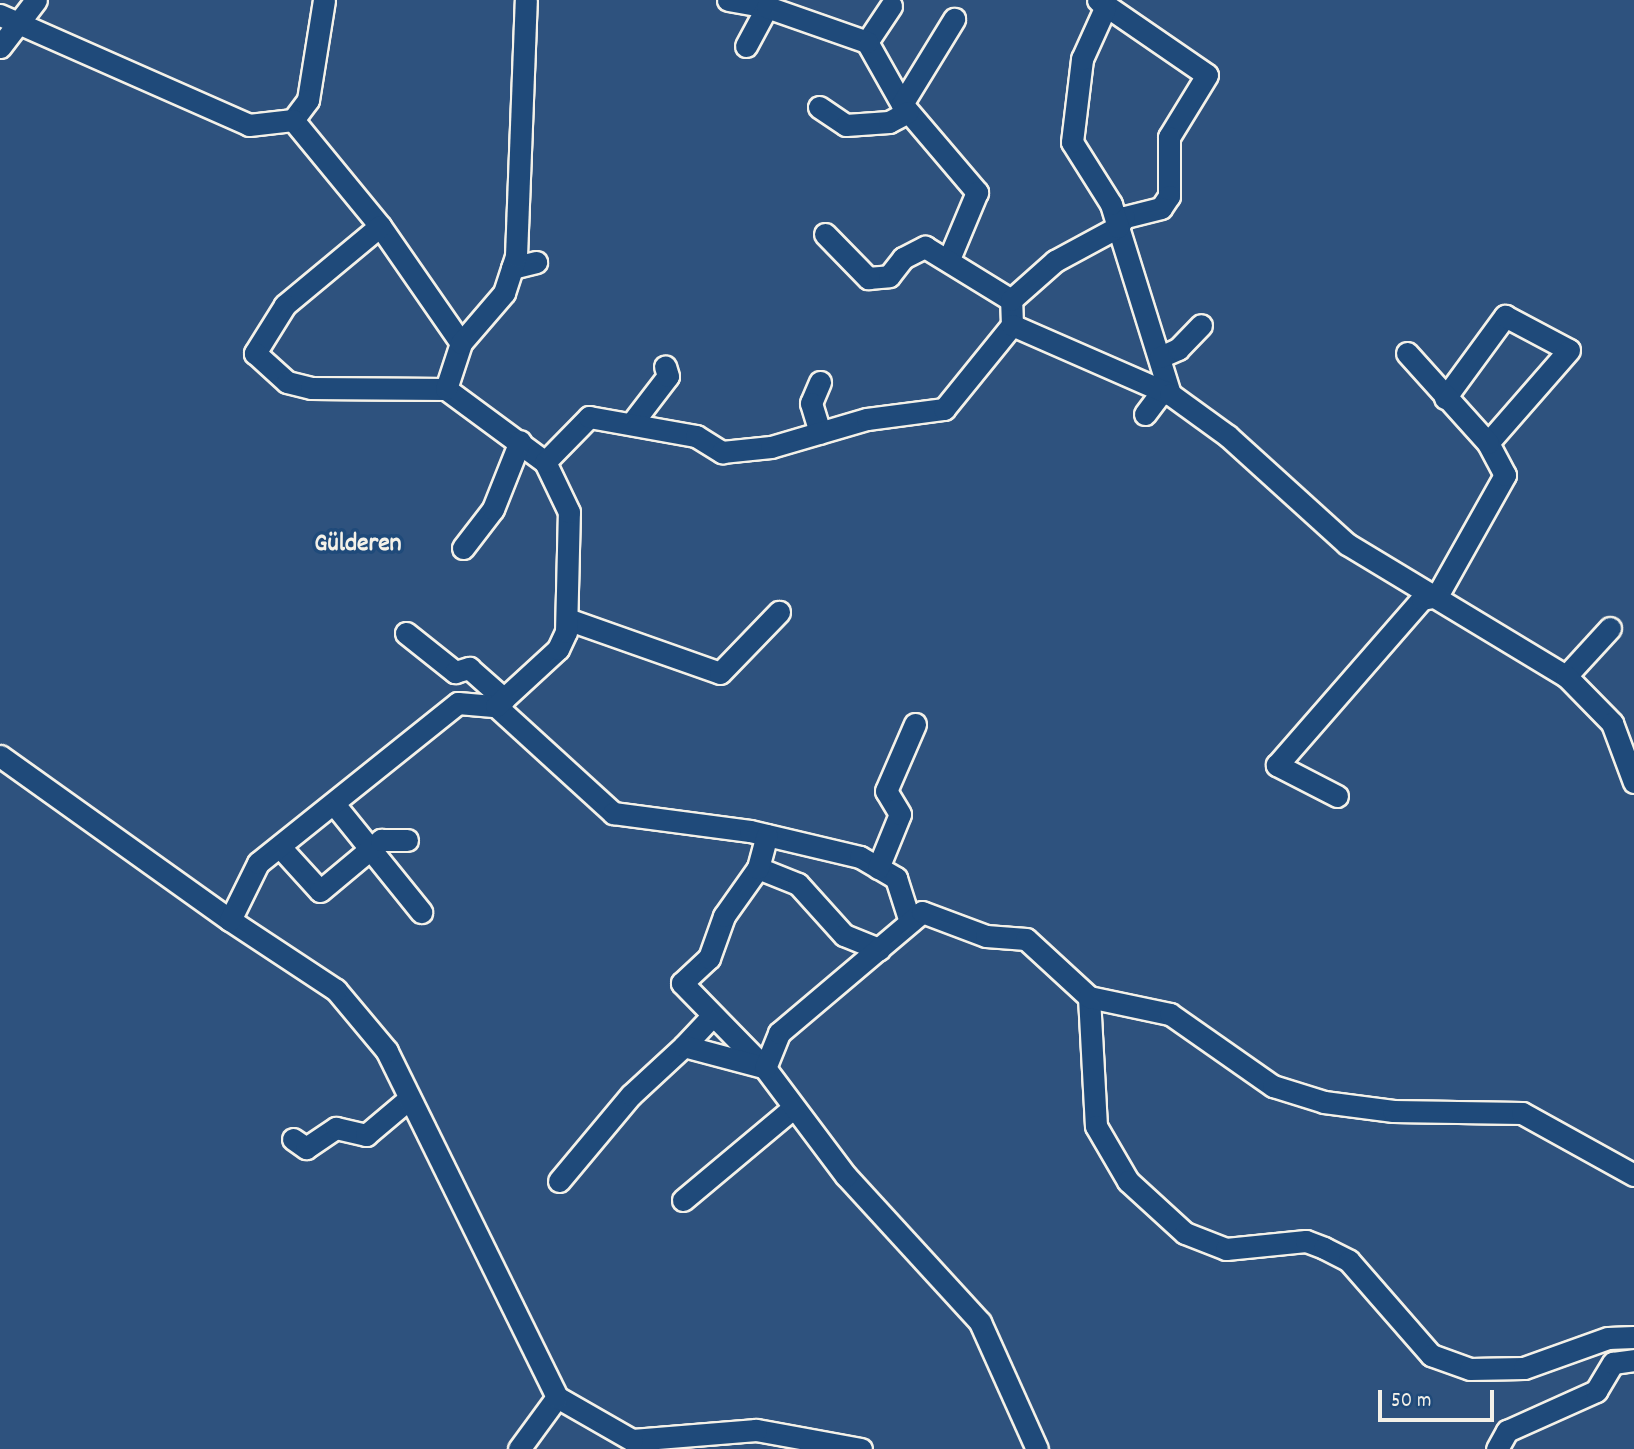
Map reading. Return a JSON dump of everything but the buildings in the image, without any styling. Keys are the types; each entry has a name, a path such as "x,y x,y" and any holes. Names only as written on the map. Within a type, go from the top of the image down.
{"street":[{"path":"0,47 7,20 36,0"},
{"path":"7,20 249,125 293,120 307,100 324,0"},
{"path":"446,389 461,343 504,293 513,268 525,131 526,0"},
{"path":"728,0 767,7 867,42 905,108 977,192 949,259"},
{"path":"1011,300 1055,261 1118,228 1124,217 1161,208 1169,196 1169,137 1207,75 1101,4 1082,59 1072,142 1111,204 1118,228 1160,357 1167,392"},
{"path":"867,42 891,6"},
{"path":"746,46 767,7"},
{"path":"819,107 846,125 889,122 905,108 954,19"},
{"path":"293,120 380,226 461,343"},
{"path":"230,920 258,863 458,703 500,702 558,649 567,619 569,512 545,462 446,389 311,388 287,382 255,353 285,305 380,226"},
{"path":"825,234 868,278 889,276 903,258 925,247 949,259 1011,300"},
{"path":"513,268 536,262"},
{"path":"545,462 589,417 696,436 722,452 944,409 1012,325 1011,300"},
{"path":"1445,398 1505,316 1569,350 1488,443"},
{"path":"1012,325 1167,392 1228,436 1347,544 1566,676 1612,723 1634,782"},
{"path":"1160,357 1178,349 1201,325"},
{"path":"1337,796 1277,765 1422,599 1437,596 1505,475 1488,443 1407,353"},
{"path":"632,423 668,376 665,366"},
{"path":"820,382 811,403 820,433"},
{"path":"1145,414 1167,392"},
{"path":"463,548 493,509 520,441"},
{"path":"567,619 720,673 779,612"},
{"path":"1566,676 1610,628"},
{"path":"406,633 455,672 469,668 613,813 767,835 878,868 896,878 910,922"},
{"path":"878,868 900,814 886,791 915,724"},
{"path":"0,756 230,920 336,990 387,1051 557,1397 632,1440 756,1430 861,1449"},
{"path":"334,804 421,912"},
{"path":"767,835 758,868 724,916 709,958 682,983 765,1068 846,1176 981,1322 1037,1449"},
{"path":"281,847 320,891 381,841 407,841"},
{"path":"758,868 798,884 844,934 879,949"},
{"path":"765,1068 779,1033 922,912 986,936 1026,939 1089,997 1170,1014 1273,1086 1324,1102 1393,1111 1522,1113 1634,1175"},
{"path":"1089,997 1096,1126 1128,1181 1185,1233 1226,1249 1306,1241 1324,1248 1349,1261 1430,1355 1470,1369 1524,1368 1632,1336"},
{"path":"559,1181 631,1095 713,1015"},
{"path":"684,1046 765,1068"},
{"path":"293,1139 306,1148 336,1128 366,1135 410,1098"},
{"path":"683,1200 793,1108"},
{"path":"1497,1449 1507,1431 1596,1391 1613,1363 1634,1360"},
{"path":"519,1449 557,1397"}],"district":[{"name":"Gülderen","path":"358,545"}]}
